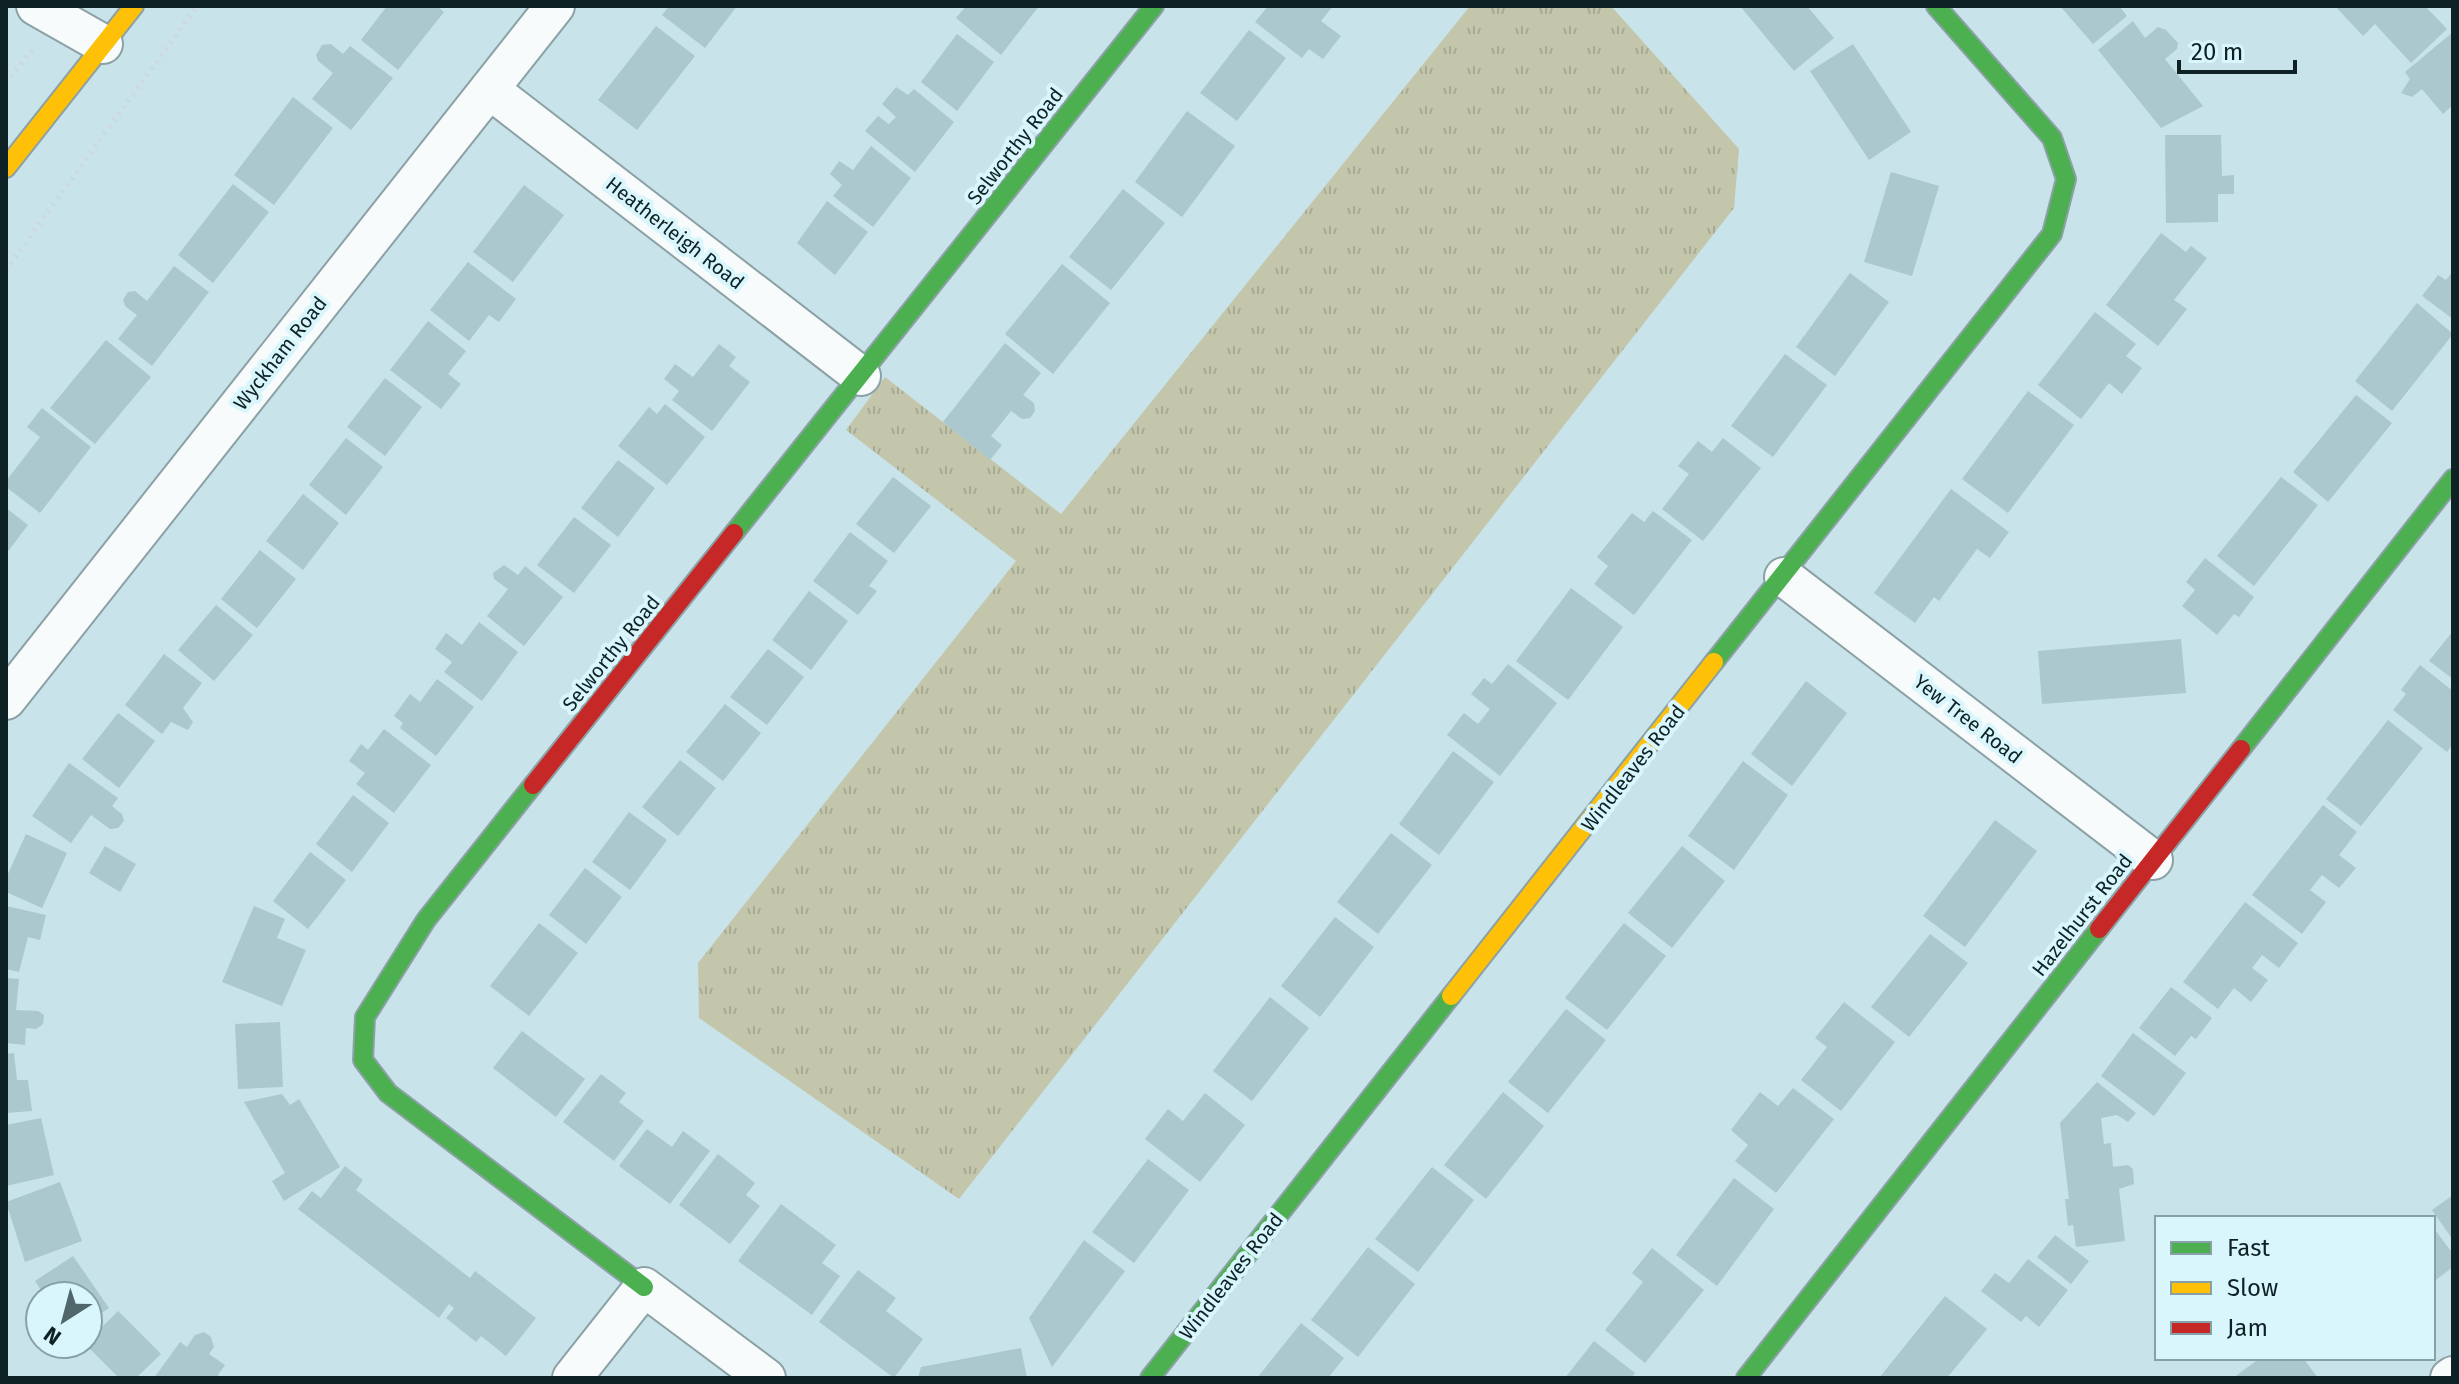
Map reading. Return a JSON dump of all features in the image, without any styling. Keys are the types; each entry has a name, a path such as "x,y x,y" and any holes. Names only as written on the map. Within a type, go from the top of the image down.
{"street":[{"path":"36,6 103,44"},
{"path":"6,168 134,6"},
{"name":"Wyckham Road","path":"6,700 555,6"},
{"name":"Selworthy Road","path":"644,1287 388,1093 363,1060 365,1017 426,920 1154,6"},
{"name":"Windleaves Road","path":"1150,1378 2052,234 2066,179 2052,138 1936,6"},
{"name":"Heatherleigh Road","path":"489,89 861,376"},
{"name":"Hazelhurst Road","path":"1746,1378 2453,479"},
{"name":"Yew Tree Road","path":"1784,577 2153,860"},
{"path":"572,1378 644,1287 766,1378"}],"path":[{"path":"6,270 197,6"}],"green space":[{"path":"1470,6 1611,6 1739,149 1734,208 959,1199 699,1018 698,963 1016,561 846,430 885,377 1061,514"}],"building":[{"path":"387,6 437,6 444,12 398,70 361,40"},
{"path":"669,6 737,6 705,48 662,15"},
{"path":"966,6 1039,6 1001,55 956,18"},
{"path":"1268,6 1333,6 1321,21 1341,36 1323,59 1309,49 1302,58 1255,22"},
{"path":"1740,6 1807,6 1834,38 1794,71"},
{"path":"2060,6 2119,6 2127,16 2093,44"},
{"path":"2335,6 2425,6 2447,29 2411,63 2375,24 2363,36"},
{"path":"2133,21 2145,38 2158,27 2166,30 2178,43 2177,49 2165,59 2203,106 2161,128 2098,50"},
{"path":"656,26 695,56 637,130 598,100"},
{"path":"1249,30 1286,58 1237,121 1200,93"},
{"path":"2453,32 2453,105 2443,114 2422,89 2412,97 2401,93 2410,79 2405,72"},
{"path":"957,34 994,62 957,111 921,82"},
{"path":"331,44 343,54 350,46 393,78 351,130 312,99 333,73 318,61 316,55 322,45"},
{"path":"1853,44 1911,132 1869,160 1810,71"},
{"path":"896,87 908,95 914,89 954,122 915,172 865,131 878,116 889,124 896,117 882,104"},
{"path":"293,97 333,128 274,205 234,175"},
{"path":"1187,111 1235,146 1182,217 1135,182"},
{"path":"2165,135 2221,135 2222,176 2234,175 2234,194 2218,194 2218,222 2166,223"},
{"path":"871,146 911,178 873,227 833,196 842,185 830,174 839,161 853,170"},
{"path":"1891,172 1939,186 1912,276 1864,262"},
{"path":"233,184 269,212 213,283 178,255"},
{"path":"524,185 564,215 513,282 473,252"},
{"path":"1123,189 1165,223 1111,290 1069,257"},
{"path":"827,201 868,232 835,275 797,243"},
{"path":"2161,233 2186,252 2191,246 2207,258 2174,300 2187,309 2158,346 2106,305"},
{"path":"468,262 516,299 499,322 489,315 469,341 430,310"},
{"path":"1062,264 1110,303 1053,374 1005,334"},
{"path":"174,266 209,292 152,366 118,339 137,315 125,306 123,300 128,292 135,291 147,301"},
{"path":"2453,271 2453,319 2422,296 2438,275 2446,280"},
{"path":"1850,273 1889,302 1835,376 1796,347"},
{"path":"2417,303 2453,334 2392,411 2355,381"},
{"path":"2095,312 2136,344 2126,356 2142,368 2122,394 2109,383 2081,419 2038,385"},
{"path":"428,321 466,351 448,374 461,384 441,409 390,370"},
{"path":"106,340 151,377 95,444 50,408"},
{"path":"1005,343 1041,373 1023,395 1034,403 1035,411 1030,418 1022,419 1011,411 991,436 1002,445 990,460 943,422"},
{"path":"719,344 736,357 729,366 750,382 712,431 672,400 679,391 664,379 675,364 693,377"},
{"path":"1785,354 1827,385 1773,457 1731,426"},
{"path":"385,378 422,407 385,456 347,427"},
{"path":"2028,391 2074,425 2008,513 1962,479"},
{"path":"2356,395 2392,423 2328,502 2293,472"},
{"path":"665,404 705,437 667,485 618,446 649,407 657,414"},
{"path":"42,408 91,447 40,513 6,487 6,481 40,437 27,427"},
{"path":"346,438 383,467 346,515 309,485"},
{"path":"1723,438 1761,468 1703,541 1662,509 1689,474 1678,466 1698,441 1712,452"},
{"path":"618,460 655,488 618,537 581,508"},
{"path":"893,477 931,506 894,553 856,524"},
{"path":"2281,477 2318,505 2254,586 2217,556"},
{"path":"1951,489 2009,532 1990,558 1977,549 1939,601 1934,597 1915,623 1874,593"},
{"path":"303,494 339,523 303,570 266,541"},
{"path":"6,508 28,525 6,554"},
{"path":"1653,511 1692,540 1634,615 1594,584 1608,566 1597,557 1632,513 1644,522"},
{"path":"574,517 611,545 574,593 537,565"},
{"path":"850,532 888,561 869,586 877,591 858,615 813,581"},
{"path":"260,550 296,579 257,628 221,599"},
{"path":"2205,558 2254,597 2239,617 2234,614 2217,635 2182,606 2195,590 2186,582"},
{"path":"504,565 518,575 525,566 563,597 524,646 487,616 508,589 494,579 493,573"},
{"path":"1571,588 1623,627 1568,700 1516,661"},
{"path":"809,591 848,621 811,670 772,640"},
{"path":"216,605 253,635 214,681 178,650"},
{"path":"479,622 518,652 482,701 444,672 452,662 435,649 446,633 462,645"},
{"path":"2453,631 2453,679 2429,661"},
{"path":"2181,639 2186,693 2042,704 2038,651"},
{"path":"768,649 804,677 767,725 730,697"},
{"path":"164,654 202,683 183,708 193,722 188,730 171,722 162,734 125,705"},
{"path":"1508,664 1557,703 1500,776 1447,735 1464,713 1478,724 1490,709 1471,694 1484,678 1492,684"},
{"path":"2420,665 2453,691 2453,744 2447,752 2393,710 2406,694 2401,690"},
{"path":"437,679 474,707 436,756 400,728 403,723 394,716 410,694 420,702"},
{"path":"1806,681 1847,713 1792,786 1751,754"},
{"path":"725,704 761,733 723,781 686,752"},
{"path":"118,713 155,741 119,788 82,759"},
{"path":"2388,720 2423,748 2361,826 2326,799"},
{"path":"384,729 431,765 394,813 356,784 365,773 349,761 361,744 368,750"},
{"path":"1453,751 1494,782 1439,855 1399,824"},
{"path":"680,760 716,788 678,836 642,807"},
{"path":"1743,761 1788,795 1734,870 1688,836"},
{"path":"69,763 118,798 112,806 122,814 124,821 118,828 110,829 91,815 71,843 32,816"},
{"path":"353,795 389,823 352,872 316,844"},
{"path":"2323,805 2357,832 2339,855 2356,868 2339,888 2322,875 2310,890 2326,902 2302,934 2252,895"},
{"path":"629,812 667,840 630,890 592,862"},
{"path":"1995,820 2037,851 1965,947 1923,916"},
{"path":"1391,833 1432,865 1378,934 1337,902"},
{"path":"26,834 67,853 42,908 6,892 6,878"},
{"path":"105,846 136,864 120,892 89,873"},
{"path":"1682,846 1725,881 1672,948 1628,913"},
{"path":"310,852 346,880 308,929 273,901"},
{"path":"585,868 622,897 586,944 549,915"},
{"path":"2245,902 2298,943 2279,968 2262,955 2252,968 2268,980 2251,1002 2234,988 2218,1009 2183,982"},
{"path":"6,906 46,915 40,940 28,937 19,972 6,969"},
{"path":"254,906 285,919 277,938 306,950 282,1006 222,982"},
{"path":"1335,917 1374,947 1320,1017 1281,986"},
{"path":"539,923 578,953 529,1016 490,986"},
{"path":"1624,923 1666,956 1607,1030 1565,998"},
{"path":"1930,934 1968,963 1909,1037 1871,1007"},
{"path":"6,978 19,979 16,1010 38,1011 44,1015 43,1024 36,1029 26,1028 25,1045 6,1043"},
{"path":"2171,987 2212,1018 2196,1039 2191,1036 2175,1056 2139,1028"},
{"path":"1270,997 1309,1028 1252,1101 1213,1071"},
{"path":"1844,1002 1895,1042 1841,1111 1801,1080 1827,1047 1815,1038"},
{"path":"1566,1009 1606,1040 1548,1113 1508,1082"},
{"path":"280,1022 283,1087 238,1089 235,1024"},
{"path":"522,1031 585,1079 556,1117 493,1068"},
{"path":"2133,1033 2186,1073 2154,1116 2101,1076"},
{"path":"14,1053 17,1080 28,1080 32,1111 6,1113 6,1054"},
{"path":"601,1074 626,1093 619,1102 644,1121 614,1161 563,1122"},
{"path":"2097,1082 2136,1113 2128,1122 2117,1115 2101,1118 2104,1144 2111,1143 2113,1167 2128,1165 2133,1169 2134,1184 2119,1189 2125,1241 2076,1247 2073,1225 2068,1226 2065,1199 2069,1199 2060,1123"},
{"path":"1793,1088 1834,1119 1776,1193 1735,1161 1748,1145 1731,1130 1760,1092 1778,1106"},
{"path":"1503,1092 1544,1126 1486,1199 1444,1165"},
{"path":"1205,1093 1245,1125 1200,1182 1145,1139 1168,1109 1183,1121"},
{"path":"282,1094 290,1105 299,1099 340,1167 284,1201 272,1181 285,1173 244,1102"},
{"path":"41,1118 54,1175 6,1186 6,1125"},
{"path":"647,1129 672,1147 683,1131 710,1151 670,1204 619,1166"},
{"path":"718,1154 755,1183 746,1195 760,1206 730,1244 679,1205"},
{"path":"1148,1159 1189,1190 1134,1263 1092,1232"},
{"path":"345,1166 363,1180 356,1190 470,1278 475,1271 536,1318 506,1356 481,1336 476,1342 446,1318 454,1308 449,1304 439,1318 298,1209 312,1191 321,1198"},
{"path":"1432,1167 1474,1200 1418,1272 1375,1239"},
{"path":"1734,1178 1774,1209 1717,1286 1676,1255"},
{"path":"60,1182 82,1241 25,1262 6,1202"},
{"path":"2453,1195 2453,1240 2432,1210"},
{"path":"781,1204 836,1245 822,1263 840,1276 812,1315 738,1261"},
{"path":"2435,1230 2453,1254 2453,1267 2435,1280"},
{"path":"2055,1235 2089,1261 2071,1284 2037,1257"},
{"path":"1084,1240 1125,1271 1052,1367 1029,1318"},
{"path":"1368,1247 1415,1284 1358,1357 1311,1320"},
{"path":"1652,1248 1704,1290 1645,1363 1605,1330 1643,1282 1632,1273"},
{"path":"73,1256 90,1280 37,1280"},
{"path":"2028,1259 2068,1290 2039,1327 2026,1316 2021,1322 1981,1291 1995,1273 2009,1283"},
{"path":"858,1270 896,1298 886,1311 923,1339 894,1378 819,1322"},
{"path":"1945,1296 1987,1329 1947,1378 1879,1378"},
{"path":"118,1311 161,1354 136,1378 119,1378 101,1360 104,1360 104,1325"},
{"path":"1301,1323 1344,1358 1328,1378 1257,1378"},
{"path":"204,1332 211,1337 214,1347 209,1354 225,1365 218,1375 222,1378 154,1378 180,1342 187,1347 195,1335"},
{"path":"1594,1341 1635,1373 1631,1378 1565,1378"},
{"path":"1021,1348 1027,1378 918,1378 921,1367"},
{"path":"2257,1360 2304,1360 2318,1378 2233,1378"}],"traffic: fast":[{"path":"734,533 1154,6"},
{"path":"1714,662 2052,234 2066,179 2052,138 1936,6"},
{"path":"2241,749 2453,479"},
{"path":"533,785 426,920 365,1017 363,1060 388,1093 644,1287"},
{"path":"1746,1378 2099,929"},
{"path":"1150,1378 1451,996"}],"traffic: slow":[{"path":"6,168 134,6"},
{"path":"1451,996 1714,662"}],"traffic: jam":[{"path":"533,785 734,533"},
{"path":"2099,929 2241,749"}]}
